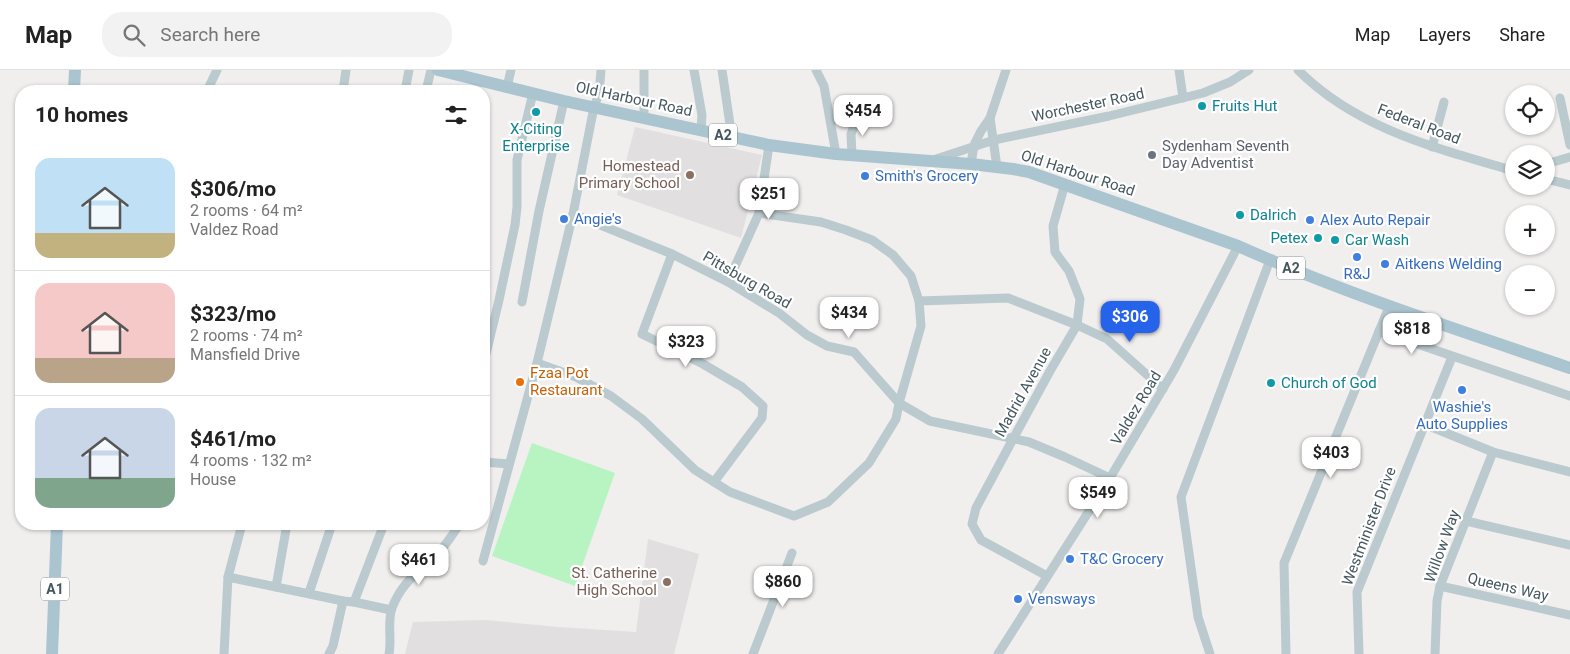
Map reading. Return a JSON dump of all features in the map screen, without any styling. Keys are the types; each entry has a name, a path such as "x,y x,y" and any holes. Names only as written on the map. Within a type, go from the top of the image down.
{"main road":[{"path":"74,85 75,70"},
{"name":"Old Harbour Road","path":"438,70 564,101 769,145 836,154 971,164 1029,172 1238,246 1390,307 1570,368"},
{"name":"A1","path":"52,654 57,530"}],"street":[{"path":"210,85 217,70"},
{"path":"345,85 346,70"},
{"path":"406,85 409,70"},
{"path":"428,85 432,70"},
{"path":"507,87 511,70"},
{"path":"483,561 537,363 573,214 594,107 599,94 601,70"},
{"path":"644,70 644,118"},
{"path":"694,70 702,115 701,130"},
{"path":"722,70 732,138"},
{"path":"816,70 824,86 836,154"},
{"path":"971,164 974,145 990,118 1006,70"},
{"path":"1179,70 1183,98"},
{"name":"Worchester Road","path":"930,161 994,140 1109,116 1203,93 1230,82 1249,70"},
{"name":"Federal Road","path":"1298,70 1342,107 1386,130 1432,147 1505,168"},
{"path":"490,339 515,225 518,207 517,160 533,93"},
{"path":"1560,98 1570,145"},
{"path":"522,302 539,211 564,101"},
{"path":"1432,147 1444,102"},
{"path":"852,155 851,134 858,116"},
{"path":"990,118 997,167"},
{"path":"728,282 759,213 769,145"},
{"path":"1555,161 1570,157"},
{"path":"1555,181 1570,185"},
{"name":"Madrid Avenue","path":"1047,576 981,540 972,524 976,508 1077,325 1080,300 1069,271 1055,252 1053,226 1065,184"},
{"path":"537,363 576,377 611,396 642,419 695,470 730,492 794,516 828,502 869,464 896,419 921,326 919,301 911,276 893,255 872,240 820,222 759,213"},
{"name":"Pittsburg Road","path":"573,214 672,254 728,282 779,313 826,346 854,352 899,404 930,421 1029,442 1110,478"},
{"name":"Valdez Road","path":"998,654 1110,478 1163,389 1238,246"},
{"path":"672,254 642,334 711,368 742,387 762,406 762,418 714,482"},
{"path":"1210,654 1198,617 1181,497 1270,260"},
{"path":"919,301 1008,298 1107,339 1163,389"},
{"path":"1286,654 1284,563 1390,307"},
{"path":"1379,331 1570,396"},
{"name":"Westminister Drive","path":"1360,654 1357,592 1452,357"},
{"path":"1424,424 1493,452 1570,472"},
{"name":"Willow Way","path":"1435,654 1440,586 1493,452"},
{"path":"490,462 509,464"},
{"path":"1466,521 1570,545"},
{"path":"224,654 228,577 240,530"},
{"path":"276,587 287,530"},
{"path":"309,593 330,530"},
{"path":"354,602 382,530"},
{"path":"388,654 391,645 391,610 398,595 406,581 440,552 456,530"},
{"path":"753,654 792,553"},
{"path":"228,577 391,610"},
{"name":"Queens Way","path":"1440,586 1570,616"},
{"path":"329,654 333,646 343,601"}],"shaded area":[{"name":"Homestead Primary School","path":"635,127 762,155 741,238 617,195"},
{"name":"St. Catherine High School","path":"648,539 699,554 674,654 405,654 413,622 486,620 636,632"}],"green space":[{"path":"532,443 615,473 575,586 492,556"}],"place":[{"name":"Fruits Hut","path":"1202,106"},
{"name":"X-Citing Enterprise","path":"536,112"},
{"name":"Sydenham Seventh Day Adventist","path":"1152,155"},
{"name":"Homestead Primary School","path":"690,175"},
{"name":"Smith's Grocery","path":"865,176"},
{"name":"Dalrich","path":"1240,215"},
{"name":"Angie's","path":"564,219"},
{"name":"Alex Auto Repair","path":"1310,220"},
{"name":"Petex","path":"1318,238"},
{"name":"Car Wash","path":"1335,240"},
{"name":"R&J","path":"1357,257"},
{"name":"Aitkens Welding","path":"1385,264"},
{"name":"Fzaa Pot Restaurant","path":"520,382"},
{"name":"Church of God","path":"1271,383"},
{"name":"Washie's Auto Supplies","path":"1462,390"},
{"name":"T&C Grocery","path":"1070,559"},
{"name":"St. Catherine High School","path":"667,582"},
{"name":"Vensways","path":"1018,599"}]}
